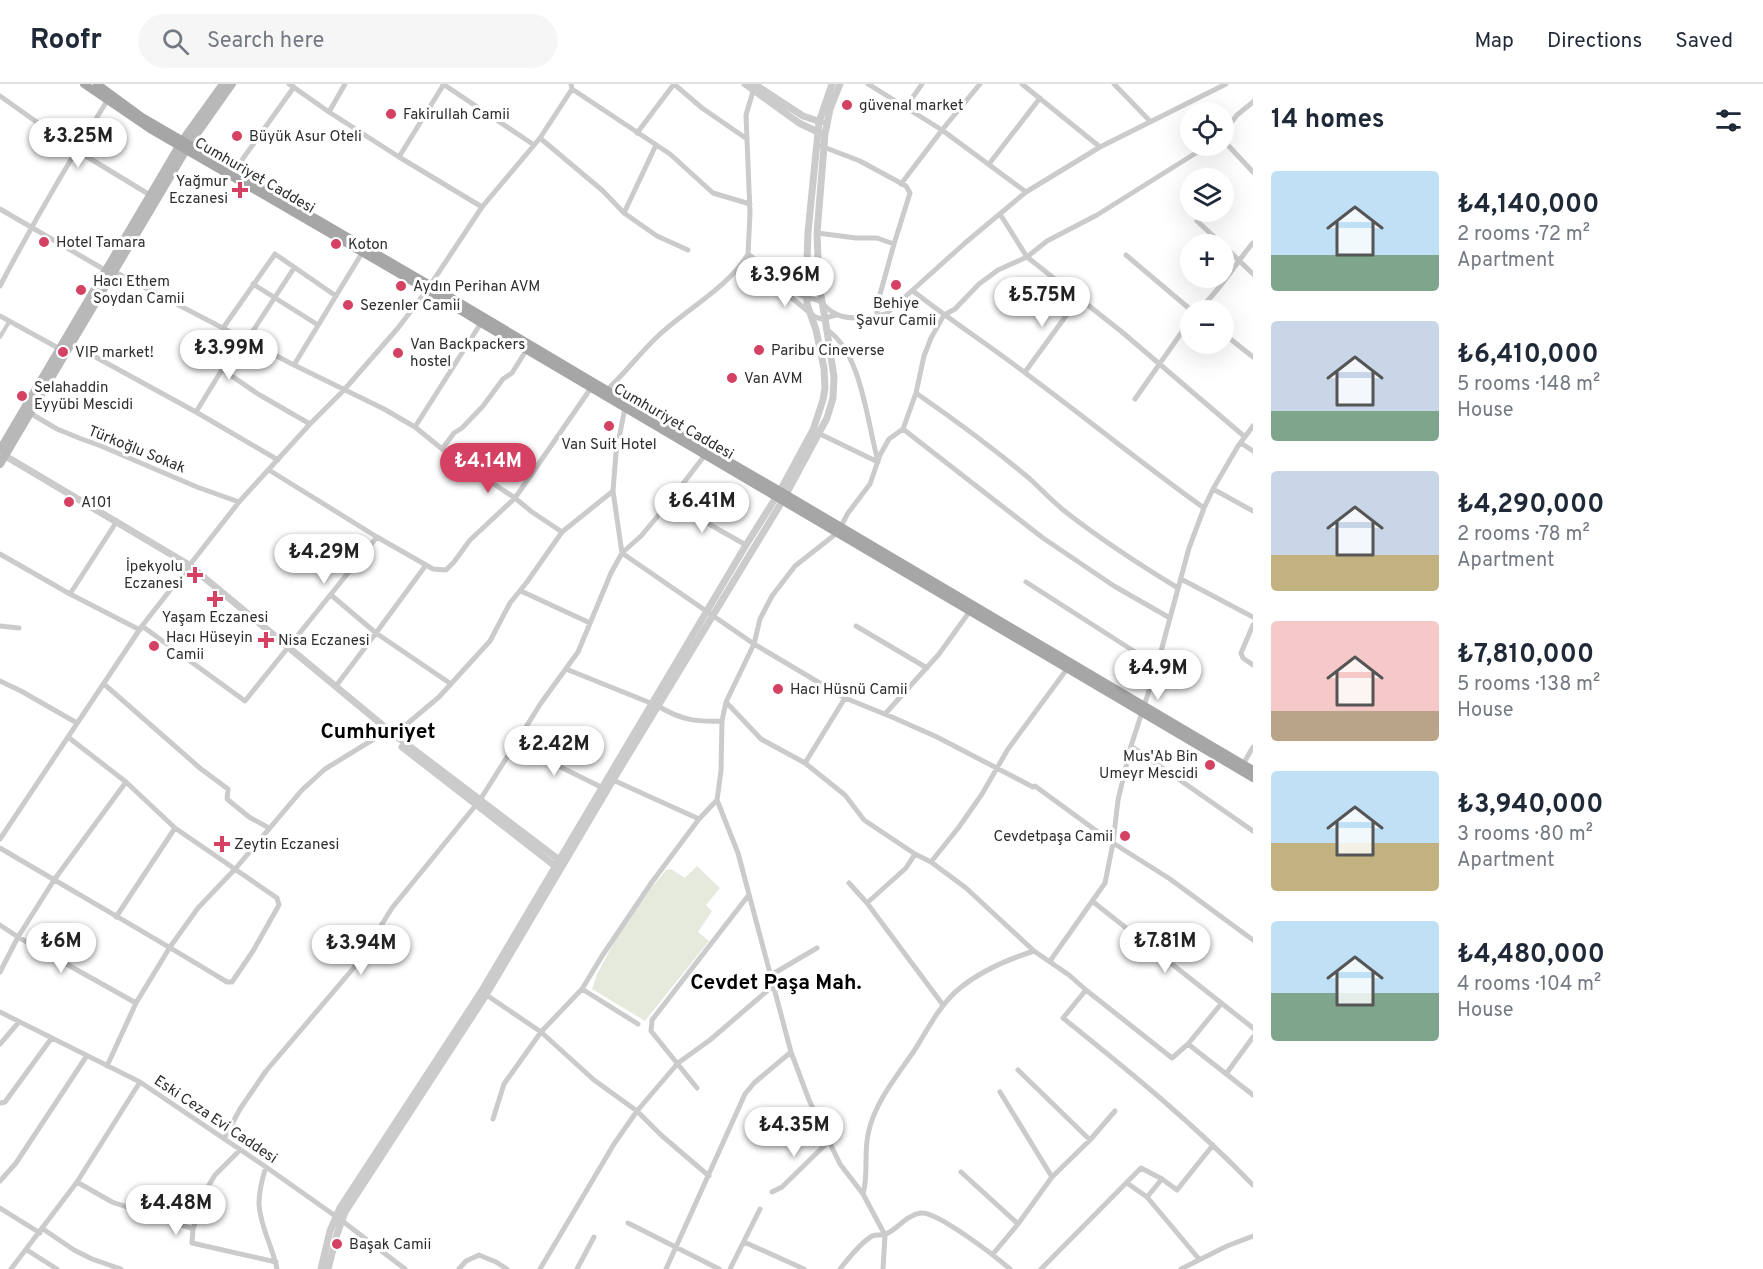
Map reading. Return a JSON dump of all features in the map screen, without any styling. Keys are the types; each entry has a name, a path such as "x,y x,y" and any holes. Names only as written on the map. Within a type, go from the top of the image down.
{"main road":[{"name":"Cumhuriyet Caddesi","path":"84,84 107,101 362,253 429,287 481,323 526,350 705,455 781,496"},
{"name":"Cumhuriyet Caddesi","path":"97,84 184,145 234,171 607,390 781,496 1241,767 1253,778"},
{"path":"2,456 30,413 70,343 150,195 223,84"},
{"path":"2,456 60,349 184,145 232,84"},
{"name":"Cumhuriyet Caddesi","path":"839,530 1067,669 1143,710"},
{"name":"Cumhuriyet Caddesi","path":"1241,767 1253,770"}],"street":[{"path":"329,112 345,84"},
{"path":"399,157 443,84 534,145"},
{"path":"637,133 674,84 694,102 747,139"},
{"path":"745,84 755,86 803,116 823,122"},
{"path":"321,1269 330,1231 484,993 603,788 820,434 831,408 834,387 817,266 820,146 832,84"},
{"path":"823,122 840,84"},
{"path":"868,84 942,130 1026,192"},
{"path":"906,107 922,84"},
{"path":"901,184 980,84"},
{"path":"1022,84 1100,147"},
{"path":"1114,84 1150,121"},
{"path":"746,257 818,319 836,315 847,317 886,314 1026,192 1100,147 1226,84"},
{"path":"234,171 292,86 399,157 482,207"},
{"path":"0,839 141,628 188,566 239,501 344,390 398,328 429,287 482,207 540,138 571,86 670,154 712,194 750,204"},
{"path":"755,86 799,123 821,134"},
{"path":"607,390 658,336 724,282 746,257 750,204 746,115 755,86"},
{"path":"0,96 76,150 150,195"},
{"path":"989,164 1040,98"},
{"path":"0,286 32,226 107,101"},
{"path":"1234,119 1253,102"},
{"path":"540,138 603,191 624,213 657,236 688,250"},
{"path":"624,213 656,145"},
{"path":"820,146 860,161 906,186 910,193 877,305 877,316"},
{"path":"710,614 746,545 781,496 813,430 823,400 826,378 807,299 808,232 820,146"},
{"path":"1234,152 1253,172"},
{"path":"883,1269 885,1235 864,1194 840,1164 809,1100 791,1052 738,853 717,800 721,771 722,721 726,702 754,644 760,619 772,596 795,566 839,530 848,513 870,484 889,439 903,429 916,393 924,356 944,315 955,309 998,270 1027,256 1047,241 1097,215 1191,156"},
{"path":"0,208 109,271 384,409 415,427 442,449 562,531"},
{"path":"1000,214 1027,256 1158,364 1253,451"},
{"path":"1198,222 1211,234"},
{"path":"817,233 877,238 894,244"},
{"path":"1210,300 1253,243"},
{"path":"294,365 362,253"},
{"path":"223,328 275,254 336,296"},
{"path":"1126,255 1180,301"},
{"path":"1234,256 1253,274"},
{"path":"746,257 807,299 812,298 822,303 836,315"},
{"path":"196,412 244,338 294,268"},
{"path":"253,285 318,325"},
{"path":"913,291 1025,372 1148,468 1204,508"},
{"path":"1025,372 1078,298"},
{"path":"0,316 60,349"},
{"path":"0,337 9,322"},
{"path":"415,427 481,323"},
{"path":"826,329 843,345 860,382 878,462"},
{"path":"1135,399 1180,334"},
{"path":"1234,342 1253,357"},
{"path":"70,343 278,460"},
{"path":"442,449 454,433 483,406 503,379 512,373 526,350"},
{"path":"223,370 258,394 310,424"},
{"path":"269,470 376,537 426,565 446,570 470,540 515,498 591,388"},
{"path":"916,393 952,417 995,451 1065,512 1178,588"},
{"path":"625,408 616,453 612,491 622,553 754,644 845,699 937,737 1035,786 1113,843 1170,879 1253,940"},
{"name":"Türkoğlu Sokak","path":"30,413 57,429 197,488 239,501"},
{"path":"1050,961 1105,883 1118,800 1131,746 1157,666 1189,548 1213,489 1253,426"},
{"path":"903,429 1044,538 1114,586 1170,618"},
{"path":"820,434 878,462"},
{"path":"224,1139 240,1109 266,1071 357,964 392,908 478,802 578,652 611,573 622,553 641,536 670,502 705,455"},
{"path":"2,456 188,566 389,733 560,865"},
{"path":"1213,489 1253,511"},
{"path":"107,1066 136,1003 170,947 198,908 236,868 302,790 325,769 379,736 401,729 439,697 490,641 510,603 562,531 612,491"},
{"path":"670,502 746,545"},
{"path":"70,594 116,523"},
{"path":"0,554 70,594 141,628 245,701 376,537"},
{"path":"336,686 426,565"},
{"path":"1181,579 1253,617"},
{"path":"1026,582 1157,666"},
{"path":"520,591 590,623"},
{"path":"331,595 376,633 451,684"},
{"path":"885,714 927,668 970,611"},
{"path":"1253,625 1241,653 1243,658 1253,665"},
{"path":"0,626 19,628"},
{"path":"856,626 927,668"},
{"path":"287,650 336,686 389,733"},
{"path":"566,669 655,705 678,717 698,722 722,721"},
{"path":"931,862 982,794 1008,749 1067,669"},
{"path":"0,681 77,723"},
{"path":"104,684 201,769 228,789 227,799 249,817 269,828"},
{"path":"805,763 845,699"},
{"path":"726,702 761,739 805,763 845,795 864,820 931,862 966,888 1034,951 1069,975 1172,1058 1188,1044 1221,1004"},
{"path":"560,865 614,780 655,705"},
{"path":"0,848 227,982 232,982 253,951 279,905 277,898 175,828 126,782 68,737"},
{"path":"516,745 603,788"},
{"path":"1131,746 1253,831"},
{"path":"1241,767 1253,747"},
{"path":"614,780 699,819"},
{"path":"0,972 18,937 54,880 126,782"},
{"path":"493,1119 504,1084 541,1032 582,989 652,882 699,819 717,800"},
{"path":"116,917 175,828"},
{"path":"867,903 906,868 915,854"},
{"path":"849,883 867,903 943,1005"},
{"path":"696,1088 651,1031 652,1020 748,896"},
{"path":"1092,901 1253,1028"},
{"path":"0,924 18,937 136,1003"},
{"path":"771,975 817,948"},
{"path":"864,1194 867,1182 866,1143 879,1104 943,1005 961,987 1002,963 1034,951"},
{"path":"540,1269 614,1144 637,1111 678,1063 710,1040 774,985"},
{"path":"582,989 638,1024"},
{"path":"1086,990 1063,1018 1148,1086 1253,1185"},
{"path":"484,993 541,1032 594,1080 637,1111 709,1176"},
{"name":"Eski Ceza Evi Caddesi","path":"0,1012 140,1082 339,1218 405,1269"},
{"path":"0,1044 18,1023"},
{"path":"1226,1074 1253,1037"},
{"path":"0,1103 5,1102 51,1039"},
{"path":"1188,1044 1253,1095"},
{"path":"666,1269 745,1094 754,1083 791,1052"},
{"path":"0,1181 86,1057"},
{"path":"1018,1071 1090,1140"},
{"path":"11,1269 78,1182 140,1082"},
{"path":"1000,1092 1052,1177"},
{"path":"993,1254 1052,1177 1090,1140 1115,1111"},
{"path":"772,1192 782,1187 829,1141"},
{"path":"1041,1269 1141,1168 1177,1190 1213,1145"},
{"path":"240,1150 215,1176 207,1188 193,1229 192,1244 276,1262"},
{"path":"266,1167 260,1186 259,1206 277,1269"},
{"path":"961,1172 1018,1224"},
{"path":"1147,1197 1162,1179"},
{"path":"78,1182 112,1202 193,1229"},
{"path":"1127,1183 1147,1197 1199,1259"},
{"path":"0,1208 74,1250 121,1269"},
{"path":"730,1269 760,1209"},
{"path":"840,1269 855,1251 874,1235 885,1235 905,1220 922,1213 935,1216 993,1254 1010,1269"},
{"path":"328,1269 339,1218"},
{"path":"628,1223 719,1269"},
{"path":"1181,1269 1253,1236"},
{"path":"577,1269 594,1237"},
{"path":"744,1242 804,1269"},
{"path":"27,1250 57,1269"},
{"path":"459,1269 466,1261 479,1255 507,1269"}],"shaded area":[{"path":"697,866 720,888 706,905 712,911 698,932 709,941 645,1021 592,989 597,974 616,939 666,870 671,869 685,878"}],"place":[{"name":"güvenal market","path":"847,105"},
{"name":"Fakirullah Camii","path":"391,114"},
{"name":"Büyük Asur Oteli","path":"237,136"},
{"name":"Yağmur Eczanesi","path":"240,190"},
{"name":"Hotel Tamara","path":"44,242"},
{"name":"Koton","path":"336,244"},
{"name":"Behiye Şavur Camii","path":"896,285"},
{"name":"Aydın Perihan AVM","path":"401,286"},
{"name":"Hacı Ethem Soydan Camii","path":"81,290"},
{"name":"Sezenler Camii","path":"348,305"},
{"name":"Paribu Cineverse","path":"759,350"},
{"name":"VIP market!","path":"63,352"},
{"name":"Van Backpackers hostel","path":"398,353"},
{"name":"Van AVM","path":"732,378"},
{"name":"Selahaddin Eyyübi Mescidi","path":"22,396"},
{"name":"Van Suit Hotel","path":"609,426"},
{"name":"A101","path":"69,502"},
{"name":"İpekyolu Eczanesi","path":"195,575"},
{"name":"Yaşam Eczanesi","path":"215,599"},
{"name":"Nisa Eczanesi","path":"266,640"},
{"name":"Hacı Hüseyin Camii","path":"154,646"},
{"name":"Hacı Hüsnü Camii","path":"778,689"},
{"name":"Mus'Ab Bin Umeyr Mescidi","path":"1210,765"},
{"name":"Cevdetpaşa Camii","path":"1125,836"},
{"name":"Zeytin Eczanesi","path":"222,844"},
{"name":"Başak Camii","path":"337,1244"}],"district":[{"name":"Cumhuriyet","path":"378,731"},
{"name":"Cevdet Paşa Mah.","path":"776,982"}]}
